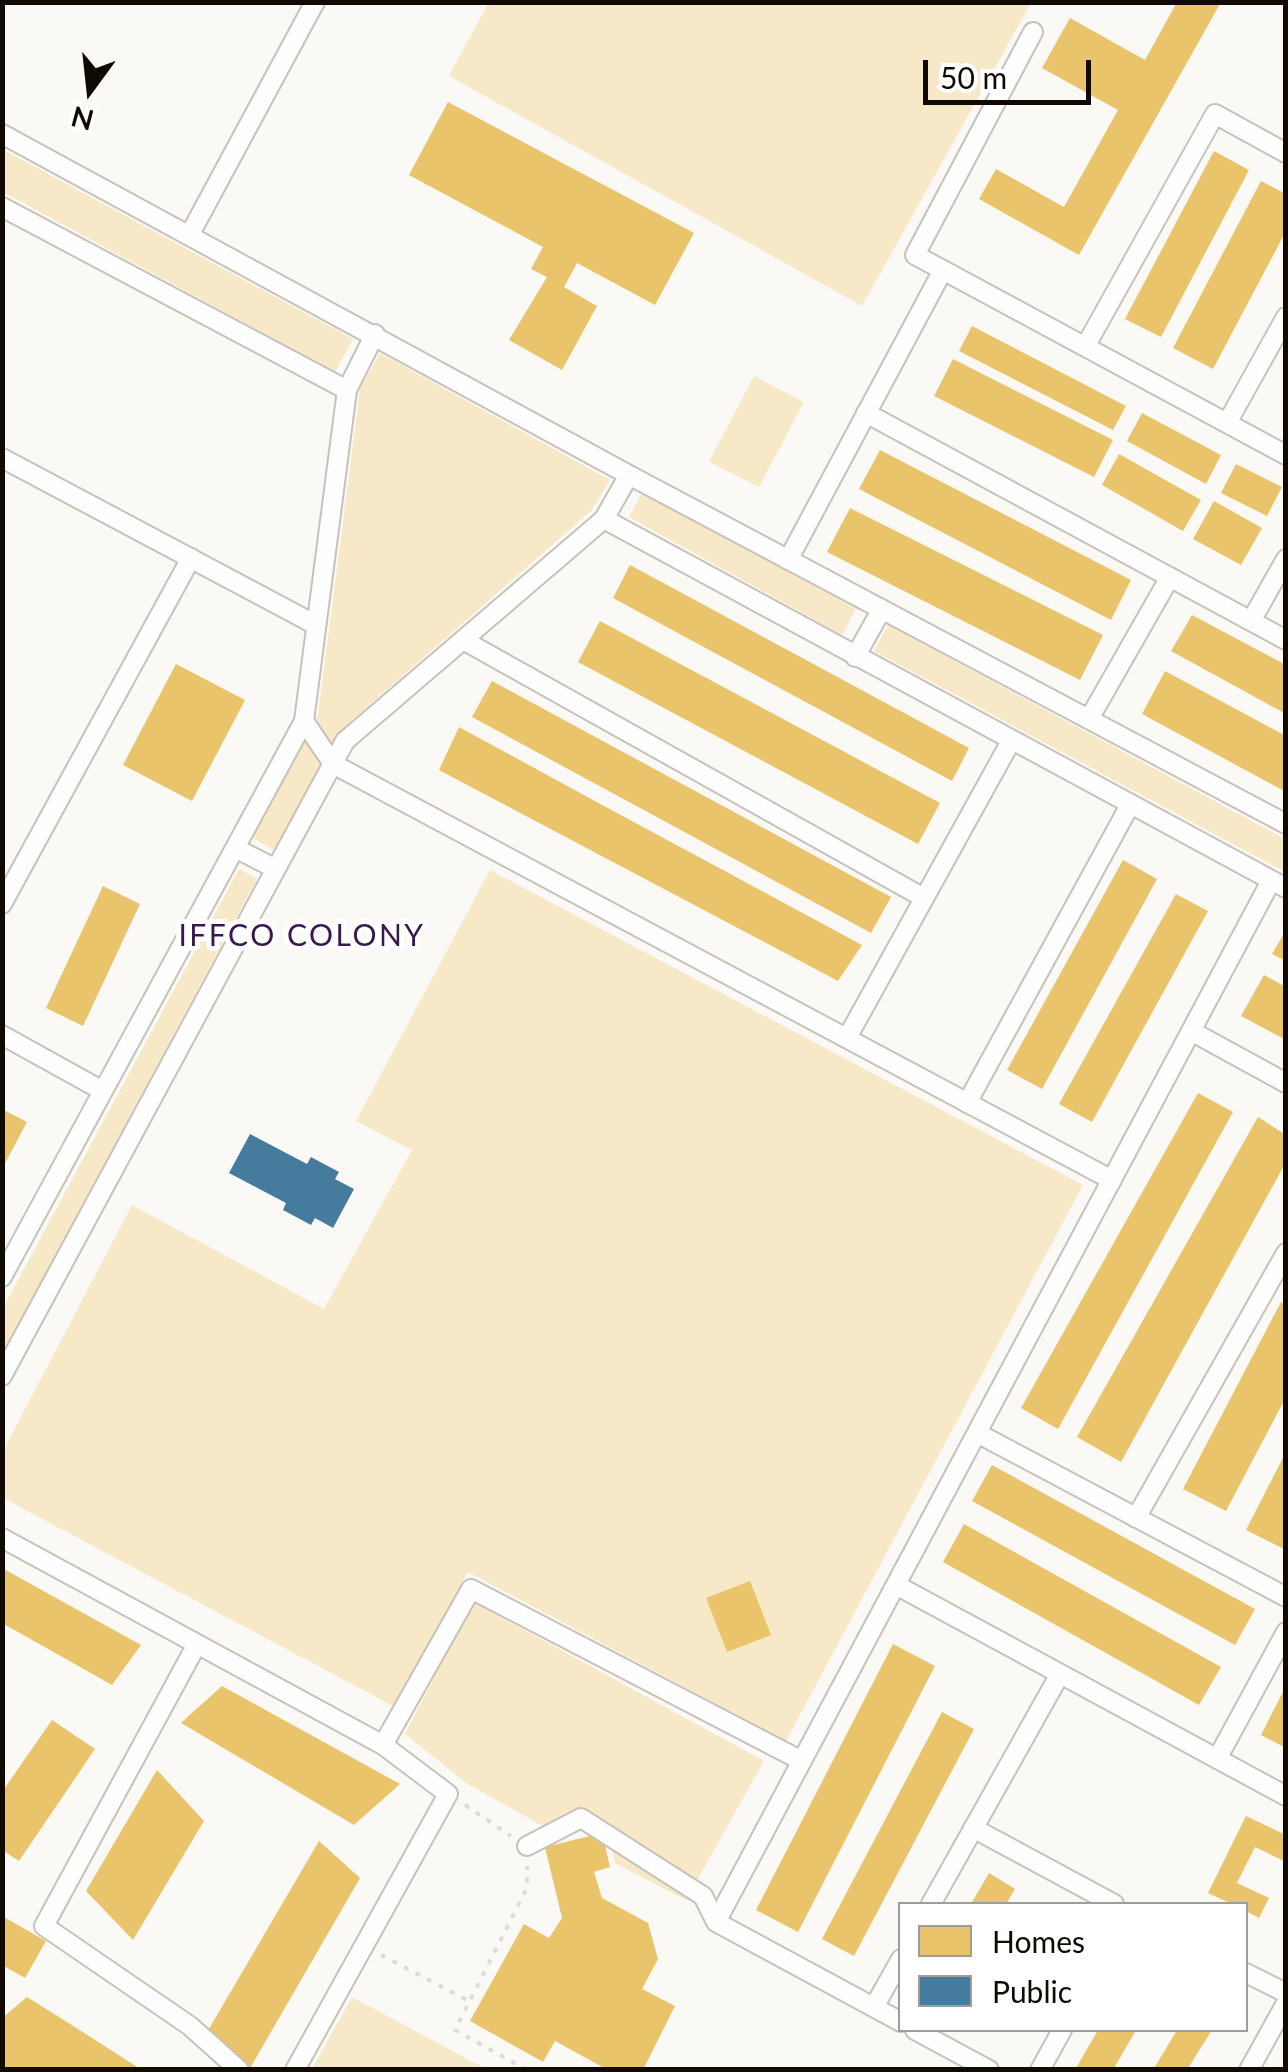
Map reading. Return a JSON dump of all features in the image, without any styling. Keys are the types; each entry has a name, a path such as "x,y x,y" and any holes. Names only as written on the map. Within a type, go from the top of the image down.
{"street":[{"path":"190,234 315,2"},
{"path":"1033,32 915,255 1286,455"},
{"path":"1085,347 1215,114 1286,153"},
{"path":"2,134 628,475 1286,824"},
{"path":"2,207 347,390"},
{"path":"788,560 943,270"},
{"path":"1227,423 1286,316"},
{"path":"2,1277 304,721 347,390 375,334"},
{"path":"866,414 1286,640"},
{"path":"3,459 316,625"},
{"path":"2,1376 345,741 604,519 628,475"},
{"path":"604,519 1278,884 1190,1031 716,1922"},
{"path":"2,904 190,558"},
{"path":"1251,622 1286,559"},
{"path":"1089,719 1170,577"},
{"path":"855,657 882,609"},
{"path":"463,640 924,898"},
{"path":"304,721 333,764 1112,1180"},
{"path":"847,1038 1011,742"},
{"path":"967,1103 1130,805"},
{"path":"235,848 276,869"},
{"path":"1190,1031 1286,1083"},
{"path":"2,1035 103,1092"},
{"path":"1136,1518 1286,1253"},
{"path":"976,1433 1286,1597"},
{"path":"2,1538 383,1745 448,1794 295,2070"},
{"path":"896,1585 1286,1796"},
{"path":"383,1745 471,1589 802,1760"},
{"path":"1217,1759 1286,1632"},
{"path":"197,1644 44,1926 190,2026 239,2070"},
{"path":"932,1902 1060,1674"},
{"path":"527,1846 581,1818 703,1896 716,1922 898,2021"},
{"path":"974,1828 1110,1902"},
{"path":"874,2007 898,1963"},
{"path":"1248,1974 1286,1993"},
{"path":"1249,2070 1286,2003"},
{"path":"919,2032 989,2070"},
{"path":"1040,2070 1061,2032"}],"path":[{"path":"448,1794 527,1846 527,1888 454,2030 527,2070"},
{"path":"364,1946 469,2001"}],"shaded area":[{"path":"489,2 1031,3 862,306 449,76"},
{"path":"2,149 353,339 335,372 3,192"},
{"path":"380,353 610,480 591,511 343,728 276,851 253,838 318,715 360,389"},
{"path":"754,376 804,402 759,487 709,462"},
{"path":"643,491 856,609 842,635 629,517"},
{"path":"888,625 1285,839 1285,872 874,651"},
{"path":"239,869 257,879 3,1352 3,1308"},
{"path":"490,870 1083,1185 786,1741 468,1572 395,1707 3,1498 2,1453 132,1205 324,1309 412,1150 356,1121"},
{"path":"473,1602 764,1761 686,1900 615,1863 606,1823 555,1833 466,1783 405,1734"},
{"path":"352,1997 486,2069 312,2069"}],"building: Homes":[{"path":"1177,2 1221,2 1079,255 979,199 996,169 1064,207 1118,110 1042,68 1070,18 1145,60"},
{"path":"448,102 694,233 655,305 577,263 564,287 597,306 562,370 509,340 547,277 531,269 543,247 409,175"},
{"path":"1214,151 1249,170 1161,337 1125,319"},
{"path":"1261,181 1286,194 1286,231 1213,369 1173,348"},
{"path":"972,326 1126,406 1113,430 959,351"},
{"path":"953,359 1113,440 1094,477 934,396"},
{"path":"1142,413 1221,455 1206,484 1127,441"},
{"path":"880,450 1131,580 1111,620 859,489"},
{"path":"1119,454 1201,500 1183,531 1102,485"},
{"path":"1236,464 1282,487 1267,516 1221,493"},
{"path":"1214,501 1262,528 1241,565 1193,539"},
{"path":"850,508 1103,635 1080,680 827,552"},
{"path":"630,565 969,748 952,781 613,598"},
{"path":"1192,615 1286,665 1286,714 1171,651"},
{"path":"600,621 940,803 918,844 578,662"},
{"path":"176,664 245,700 192,801 123,765"},
{"path":"1165,671 1286,736 1286,792 1142,714"},
{"path":"492,681 891,897 871,933 472,717"},
{"path":"459,727 862,945 838,981 439,770"},
{"path":"1123,860 1157,879 1042,1089 1007,1070"},
{"path":"103,886 140,904 83,1026 46,1008"},
{"path":"1176,894 1208,911 1092,1122 1059,1104"},
{"path":"1286,930 1286,961 1272,954"},
{"path":"1264,975 1286,987 1286,1040 1241,1016"},
{"path":"1198,1093 1233,1112 1058,1429 1021,1408"},
{"path":"2,1109 27,1122 2,1169"},
{"path":"1258,1117 1286,1135 1286,1162 1121,1462 1077,1437"},
{"path":"1281,1302 1286,1304 1286,1397 1226,1511 1183,1489"},
{"path":"1286,1452 1286,1550 1246,1530"},
{"path":"992,1465 1255,1609 1235,1645 972,1501"},
{"path":"964,1524 1221,1667 1199,1705 943,1562"},
{"path":"2,1568 141,1645 112,1685 2,1623"},
{"path":"750,1581 771,1635 727,1652 706,1598"},
{"path":"893,1644 935,1666 798,1932 756,1910"},
{"path":"222,1686 400,1784 354,1825 181,1723"},
{"path":"1286,1686 1286,1748 1261,1735"},
{"path":"942,1712 974,1729 854,1956 822,1939"},
{"path":"52,1720 95,1749 19,1861 2,1850 2,1792"},
{"path":"157,1770 204,1821 133,1940 86,1891"},
{"path":"1246,1816 1286,1835 1286,1862 1255,1847 1237,1883 1269,1898 1259,1918 1248,1912 1248,1902 1228,1902 1208,1893"},
{"path":"602,1833 610,1867 594,1872 602,1898 648,1923 658,1959 642,1989 675,2006 643,2070 608,2070 555,2041 543,2062 470,2021 524,1924 549,1938 562,1918 545,1847"},
{"path":"319,1841 360,1878 249,2070 242,2070 206,2034"},
{"path":"989,1873 1015,1889 1007,1902 972,1902"},
{"path":"2,1916 46,1941 25,1978 2,1965"},
{"path":"27,1997 142,2070 2,2069 2,2018"},
{"path":"1097,2032 1135,2032 1113,2070 1075,2070"},
{"path":"1176,2032 1211,2032 1187,2070 1153,2070"}],"building: Public":[{"path":"250,1134 307,1164 311,1157 339,1172 335,1179 354,1189 333,1228 315,1218 311,1225 283,1210 286,1203 229,1173"}],"district":[{"name":"IFFCO COLONY","path":"302,936"}]}
